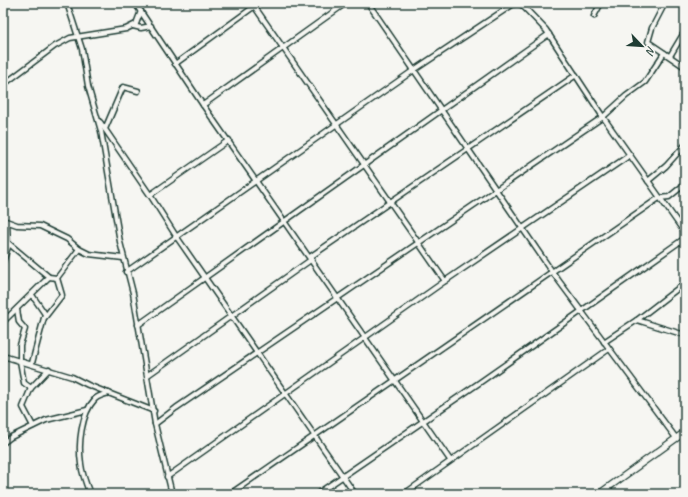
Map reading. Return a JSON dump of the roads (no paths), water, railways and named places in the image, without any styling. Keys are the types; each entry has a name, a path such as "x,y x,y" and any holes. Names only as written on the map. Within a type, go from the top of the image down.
{"main road":[{"path":"599,494 685,432"}],"street":[{"path":"68,3 82,52 88,86 99,121 123,258 133,293 148,375 155,424 172,494"},
{"path":"135,3 175,64 285,220 450,460"},
{"path":"175,64 253,5 259,3"},
{"path":"203,104 346,3"},
{"path":"368,3 444,111 468,150 497,189 553,273 676,438"},
{"path":"126,272 414,70 517,3 522,5 549,34 659,198 685,233"},
{"path":"594,16 601,3"},
{"path":"665,3 648,39 651,44 685,67"},
{"path":"253,5 445,281"},
{"path":"3,85 55,46 77,36 122,30 133,26 137,22 141,11"},
{"path":"133,26 140,28 151,26"},
{"path":"670,56 685,31"},
{"path":"138,325 364,164 444,111 549,34"},
{"path":"155,424 176,408 604,117 626,96 645,82 664,53"},
{"path":"148,375 390,202 576,75"},
{"path":"105,130 123,87 138,91"},
{"path":"99,121 150,195 204,278 259,353 355,494"},
{"path":"150,195 229,140"},
{"path":"648,181 666,166 685,145"},
{"path":"167,477 522,227 630,155"},
{"path":"230,494 553,273 659,198 669,197 685,184"},
{"path":"3,262 7,250 5,221 17,225 40,226 67,239 79,249 89,254 123,258"},
{"path":"317,494 342,475 581,312 685,238"},
{"path":"7,242 49,277 57,278"},
{"path":"57,278 79,249"},
{"path":"3,322 49,277"},
{"path":"45,317 62,295 57,278"},
{"path":"604,342 638,320 685,283"},
{"path":"32,295 44,311 45,317 35,364 42,374"},
{"path":"17,309 19,322 25,329 20,345 20,361 24,383 31,388"},
{"path":"638,320 685,335"},
{"path":"407,493 450,460 609,349"},
{"path":"3,356 35,364 72,377 154,412"},
{"path":"33,426 23,408 31,388 42,374 49,369"},
{"path":"90,494 81,464 82,430 87,410 95,399 110,393"},
{"path":"3,443 33,426 66,414 87,410"}]}
